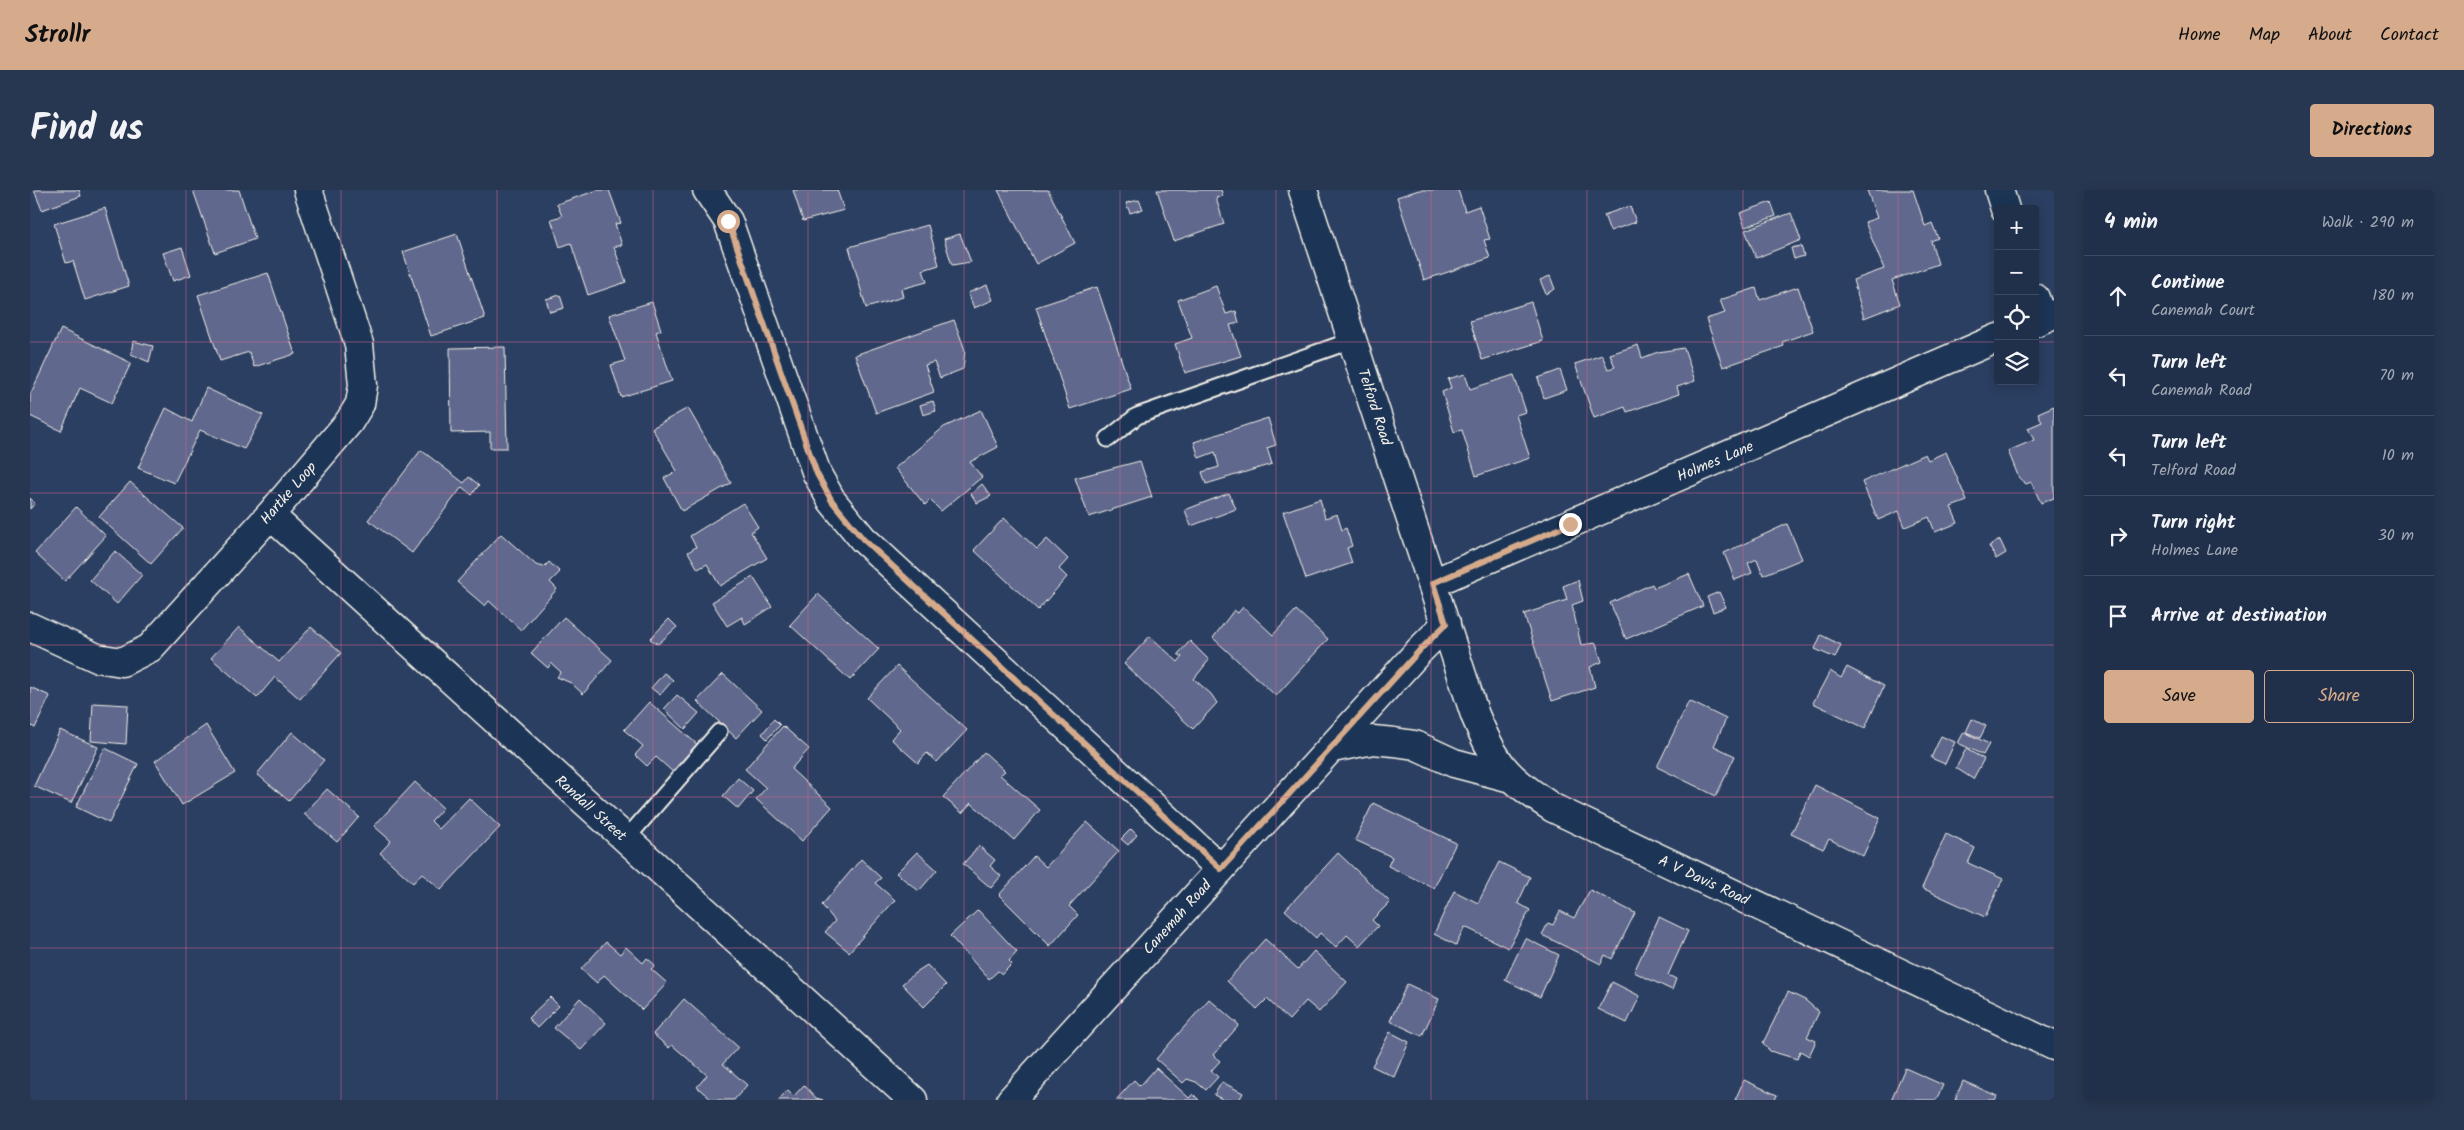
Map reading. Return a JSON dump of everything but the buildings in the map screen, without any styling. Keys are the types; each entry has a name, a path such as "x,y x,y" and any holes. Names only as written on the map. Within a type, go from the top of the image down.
{"street":[{"name":"Hartke Loop","path":"30,627 97,658 122,662 150,648 270,516 349,422 360,404 363,384 359,344 308,190"},
{"path":"707,190 728,221 817,474 832,501 863,539 1221,869"},
{"name":"Telford Road","path":"1303,190 1446,624"},
{"path":"1999,190 2005,205"},
{"name":"Holmes Lane","path":"1433,583 1994,340"},
{"name":"Randall Street","path":"270,516 913,1100"},
{"name":"Canemah Road","path":"1011,1100 1446,624"},
{"name":"A V Davis Road","path":"1446,624 1484,736 1500,766 1511,778 1553,808 2054,1046"},
{"path":"1332,748 1373,740 1414,745 1454,763 1511,778"}],"lane":[{"path":"1108,439 1137,416 1353,340"},
{"path":"626,839 719,732"}],"route":[{"path":"728,221 817,474 832,501 863,539 1221,869 1420,650 1446,624 1433,583 1570,524"}]}
